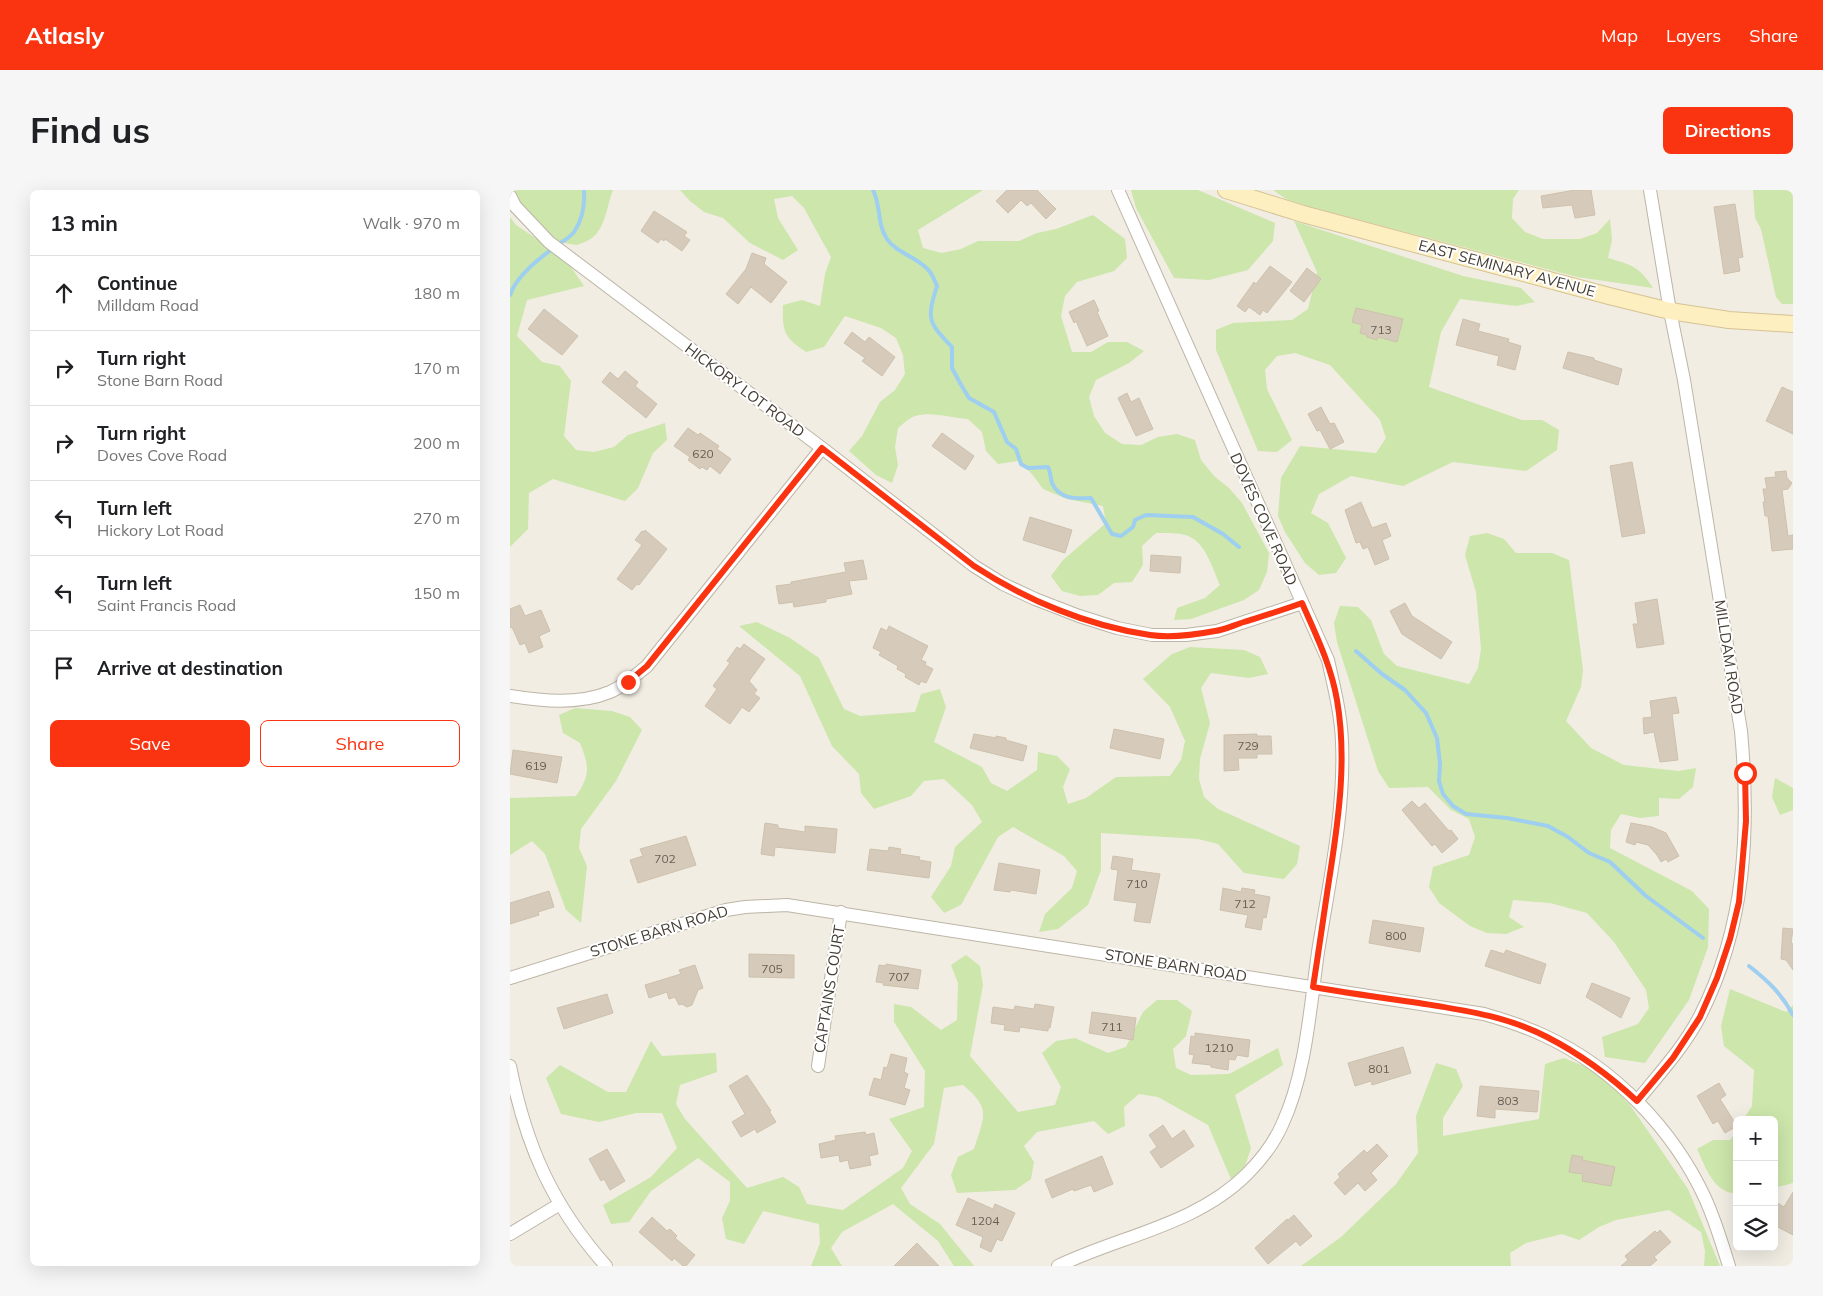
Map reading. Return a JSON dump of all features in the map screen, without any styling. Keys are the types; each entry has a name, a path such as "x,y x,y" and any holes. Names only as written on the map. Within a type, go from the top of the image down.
{"street":[{"name":"DOVES COVE ROAD","path":"1058,1266 1085,1253 1175,1220 1203,1207 1225,1193 1247,1174 1265,1153 1282,1126 1302,1059 1338,822 1341,790 1342,741 1337,699 1328,660 1118,190"},
{"name":"EAST SEMINARY AVENUE","path":"1226,190 1303,214 1670,311 1729,320 1793,324"},
{"name":"MILLDAM ROAD","path":"1637,1101 1673,1058 1700,1017 1717,978 1730,939 1739,902 1746,821 1745,773 1741,731 1684,380 1670,311 1650,190"},
{"name":"HICKORY LOT ROAD","path":"510,196 515,206 549,242 822,448 974,566 990,576 1035,599 1079,616 1117,628 1152,635 1186,635 1217,631 1302,603"},
{"path":"510,696 538,700 567,701 590,698 610,692 628,682 647,666 822,448"},
{"name":"STONE BARN ROAD","path":"510,978 726,910 746,906 787,905 1466,1010 1525,1027 1546,1036 1604,1073 1637,1101 1669,1140 1695,1179 1714,1220 1729,1266"},
{"name":"CAPTAINS COURT","path":"818,1066 841,912"},
{"path":"510,1066 517,1099 538,1164 576,1230 606,1266"},
{"path":"510,1234 560,1204"}],"green space":[{"path":"510,190 613,190 605,216 597,233 587,241 577,245 558,241 550,237 531,219"},
{"path":"680,190 983,190 918,230 923,248 942,253 961,249 978,241 1019,241 1037,233 1056,229 1093,215 1125,239 1127,258 1114,271 1077,282 1065,296 1061,316 1072,352 1091,352 1108,342 1127,342 1144,351 1129,363 1096,380 1089,397 1094,416 1105,433 1122,444 1141,445 1158,437 1177,434 1195,440 1201,460 1214,476 1229,488 1242,503 1269,553 1267,572 1259,590 1244,600 1191,619 1174,620 1177,608 1205,598 1220,585 1209,559 1197,542 1192,538 1175,533 1156,533 1142,546 1143,565 1132,582 1114,583 1098,595 1080,596 1062,591 1051,576 1063,560 1106,523 1103,506 1067,499 1043,489 1032,474 1018,461 998,464 986,451 982,432 968,419 928,414 911,418 898,428 895,447 898,465 892,483 876,475 849,451 862,436 880,402 895,390 905,374 903,355 896,338 881,328 845,316 824,347 806,352 793,342 786,333 783,322 783,305 802,300 820,306 825,274 831,257 804,208 792,196 774,199 778,218 798,250 783,260 750,243 723,218 704,212"},
{"path":"1131,190 1198,190 1275,223 1273,241 1248,270 1209,280 1174,278 1136,208"},
{"path":"1273,190 1519,190 1513,199 1512,218 1525,232 1543,239 1580,239 1597,233 1610,219 1612,240 1608,258 1634,267 1653,288 1577,277 1303,205 1286,199"},
{"path":"1753,190 1793,190 1793,304 1782,304 1776,297 1761,229 1755,218"},
{"path":"510,217 516,225 564,257 584,286 527,300 517,336 542,362 560,366 571,381 564,436 576,450 594,452 614,447 628,435 665,423 667,440 653,453 638,488 625,501 553,479 529,493 528,529 510,547"},
{"path":"1294,221 1463,276 1521,288 1535,302 1516,306 1460,299 1441,332 1429,387 1522,420 1542,420 1559,430 1557,450 1526,471 1453,462 1403,486 1351,476 1319,494 1311,513 1328,523 1346,558 1336,573 1319,575 1305,563 1285,532 1278,516 1281,478 1300,446 1376,453 1386,438 1380,420 1330,365 1295,353 1277,356 1265,370 1267,389 1292,440 1277,452 1258,451 1216,350 1216,330 1233,323 1292,320 1308,309 1317,272"},
{"path":"1487,533 1504,539 1516,553 1552,553 1569,560 1583,670 1581,687 1566,721 1591,748 1624,765 1679,771 1696,768 1693,787 1679,799 1659,798 1659,816 1640,818 1621,814 1611,830 1610,848 1692,891 1709,909 1708,947 1689,1000 1645,1063 1605,1057 1602,1037 1638,1024 1649,1008 1646,990 1614,942 1587,913 1550,903 1513,900 1509,917 1524,927 1506,934 1487,933 1470,926 1439,903 1429,887 1433,867 1469,855 1475,837 1469,819 1451,810 1428,787 1389,788 1378,771 1337,642 1334,623 1340,606 1358,607 1371,620 1384,654 1397,666 1469,684 1478,668 1481,649 1476,592 1465,555 1470,536"},
{"path":"757,622 790,638 819,658 844,709 860,716 915,712 921,694 940,689 946,707 934,742 982,767 991,783 1007,791 1037,770 1038,752 1057,756 1070,769 1063,787 1068,804 1086,798 1116,777 1170,776 1181,760 1185,741 1170,707 1143,679 1172,654 1190,647 1244,650 1260,657 1268,674 1249,678 1211,673 1201,688 1210,723 1200,759 1199,779 1204,797 1218,809 1300,846 1297,864 1284,879 1244,873 1218,844 1198,839 1101,833 1101,870 1088,905 1058,929 1039,932 1045,914 1072,888 1077,871 1064,856 1013,827 998,837 961,905 944,913 931,897 951,866 955,847 982,822 972,805 944,779 924,781 911,796 874,809 861,793 859,774 832,746 800,676 739,626"},
{"path":"575,708 612,711 630,717 642,730 616,781 581,829 579,848 587,866 581,923 566,910 545,854 532,841 510,855 510,798 576,796 584,782 587,764 583,751 580,743 563,733 559,715"},
{"path":"1775,778 1793,788 1793,810 1780,815 1772,797"},
{"path":"966,955 980,966 983,985 970,1056 1018,1112 1055,1105 1061,1087 1042,1053 1056,1041 1075,1038 1108,1053 1126,1047 1143,1012 1157,1000 1177,1000 1192,1011 1186,1036 1173,1049 1176,1068 1191,1075 1229,1074 1278,1048 1283,1065 1235,1095 1251,1148 1245,1166 1231,1179 1208,1125 1158,1097 1139,1094 1124,1107 1125,1126 1108,1134 1094,1121 1037,1132 1024,1146 1034,1162 1031,1179 1015,1190 957,1193 951,1175 958,1157 974,1149 983,1121 982,1107 972,1093 963,1085 944,1088 934,1144 901,1188 910,1204 940,1224 974,1266 954,1266 938,1241 893,1204 842,1232 831,1248 842,1266 811,1266 820,1243 819,1224 763,1211 744,1244 726,1239 722,1218 730,1201 730,1182 698,1158 651,1191 629,1222 611,1224 603,1205 651,1177 677,1148 662,1113 636,1113 599,1122 561,1114 546,1078 560,1065 608,1092 626,1092 651,1041 662,1056 716,1053 717,1072 680,1085 676,1104 685,1119 747,1188 783,1177 799,1187 807,1204 843,1210 903,1168 912,1151 889,1119 924,1107 925,1071 894,1022 894,1004 911,1007 941,1030 957,1020 958,983 951,965"},
{"path":"1730,989 1786,1012 1793,1005 1793,1183 1778,1187 1778,1116 1746,1116 1752,1106 1754,1070 1724,1046 1721,1026"},
{"path":"1564,1058 1599,1072 1630,1105 1688,1189 1720,1266 1704,1266 1705,1251 1701,1232 1669,1210 1616,1220 1599,1227 1579,1240 1562,1234 1526,1243 1510,1253 1511,1266 1301,1266 1341,1237 1396,1184 1418,1153 1416,1116 1436,1063 1456,1069 1463,1086 1443,1118 1443,1136 1539,1119 1545,1064"},
{"path":"1733,1136 1733,1193 1722,1189 1711,1178 1697,1149 1713,1140 1730,1140"}],"building":[{"path":"1007,190 1037,190 1056,209 1046,219 1031,203 1027,206 1021,200 1008,213 996,201"},
{"path":"1575,190 1591,190 1595,215 1575,218 1572,205 1543,208 1541,196"},
{"path":"1735,204 1743,257 1738,258 1740,271 1724,274 1714,207"},
{"path":"654,211 687,232 684,236 690,240 682,251 665,239 664,241 661,239 658,243 641,231"},
{"path":"752,253 766,258 764,264 787,282 771,303 751,287 738,304 726,294 746,269"},
{"path":"1270,266 1292,282 1267,313 1263,310 1260,315 1249,307 1245,312 1237,306 1254,282 1256,284"},
{"path":"1307,268 1321,279 1304,302 1290,291"},
{"path":"1094,300 1099,311 1097,312 1108,336 1087,346 1076,321 1074,323 1069,312"},
{"path":"1356,308 1403,319 1397,342 1378,337 1377,340 1360,333 1362,325 1352,322"},
{"path":"544,309 578,336 562,355 528,329"},
{"path":"1463,319 1480,324 1478,331 1509,339 1508,342 1521,346 1515,370 1497,365 1499,356 1456,345"},
{"path":"852,332 865,342 869,337 895,357 882,376 862,361 865,358 844,343"},
{"path":"1568,352 1594,358 1594,360 1622,369 1618,385 1563,368"},
{"path":"625,371 638,382 635,386 657,404 646,418 602,382 610,372 618,379"},
{"path":"1782,387 1793,392 1793,434 1766,421"},
{"path":"1127,393 1131,402 1139,398 1153,429 1136,436 1118,398"},
{"path":"1321,407 1330,424 1334,423 1344,442 1330,449 1320,430 1317,431 1308,414"},
{"path":"688,428 698,435 700,433 719,446 717,449 731,459 720,474 710,466 707,470 702,467 700,469 688,460 690,457 674,446"},
{"path":"942,433 974,456 965,470 932,446"},
{"path":"1632,462 1645,533 1622,537 1610,466"},
{"path":"1786,471 1787,478 1792,483 1788,489 1782,490 1788,536 1793,535 1793,549 1772,551 1768,516 1765,516 1763,489 1767,489 1765,478 1776,477 1775,472"},
{"path":"1361,502 1372,528 1386,523 1391,536 1382,540 1389,559 1375,565 1368,547 1363,549 1360,542 1356,543 1345,510"},
{"path":"1030,517 1072,530 1065,553 1023,540"},
{"path":"645,530 667,549 639,585 637,584 632,590 617,579 642,545 635,540"},
{"path":"1151,555 1181,557 1180,573 1150,571"},
{"path":"863,560 867,579 849,581 852,594 826,599 826,602 794,607 793,602 779,604 776,586 846,572 844,563"},
{"path":"1657,599 1664,644 1637,648 1633,624 1638,624 1635,603"},
{"path":"1405,603 1412,616 1452,642 1441,659 1402,634 1390,611"},
{"path":"520,605 525,616 541,610 550,631 539,636 543,647 529,653 525,643 520,645 512,627 510,628 510,609"},
{"path":"889,626 928,646 921,660 926,662 925,665 933,669 926,683 921,681 919,685 905,677 906,674 897,669 898,666 879,655 881,652 873,648 881,628 887,631"},
{"path":"744,644 765,659 749,681 757,690 754,694 760,698 749,712 742,707 730,724 705,706 717,689 713,686 730,663 727,661 737,647 740,649"},
{"path":"1676,697 1679,713 1672,714 1678,760 1660,762 1654,732 1644,734 1643,718 1652,717 1650,701"},
{"path":"1114,729 1164,739 1160,759 1110,748"},
{"path":"974,734 1006,738 1006,740 1027,746 1023,761 970,748"},
{"path":"1257,734 1257,736 1271,736 1272,754 1257,754 1257,758 1238,758 1239,770 1224,771 1224,735"},
{"path":"513,750 562,757 557,783 510,774"},
{"path":"1412,801 1419,808 1425,803 1458,839 1442,853 1435,844 1432,846 1402,810"},
{"path":"765,823 778,825 778,828 805,832 805,826 837,829 835,853 775,847 774,856 761,854"},
{"path":"1631,823 1652,827 1666,833 1679,856 1668,862 1666,859 1661,862 1648,845 1636,842 1635,845 1626,842"},
{"path":"686,836 696,865 638,883 630,860 643,856 640,849"},
{"path":"889,847 901,849 900,854 920,857 919,860 931,862 929,878 867,870 870,849 888,851"},
{"path":"1113,856 1133,859 1131,870 1160,874 1150,923 1134,921 1137,903 1114,900 1118,870 1111,869"},
{"path":"999,863 1040,870 1036,894 1011,890 1010,892 994,890"},
{"path":"1223,888 1241,892 1242,888 1255,890 1254,894 1270,897 1266,918 1263,917 1261,930 1245,927 1248,915 1220,910"},
{"path":"549,891 554,907 538,912 539,915 510,924 510,903"},
{"path":"1373,920 1424,928 1420,952 1369,943"},
{"path":"1783,928 1793,929 1791,943 1793,944 1793,970 1786,960 1781,959"},
{"path":"1491,950 1504,954 1506,950 1546,964 1540,984 1485,966"},
{"path":"749,954 794,955 794,978 749,977"},
{"path":"886,964 921,970 918,989 883,985 884,983 876,982 879,965 886,966"},
{"path":"695,965 703,988 698,990 692,1005 687,1007 682,1004 679,1005 675,997 669,999 667,992 649,998 645,985 681,974 679,970"},
{"path":"1592,983 1630,998 1621,1018 1586,997"},
{"path":"607,994 613,1013 564,1029 557,1008"},
{"path":"1035,1004 1054,1007 1048,1031 1020,1027 1019,1032 1004,1030 1005,1025 991,1023 993,1007 1014,1010 1015,1006 1034,1009"},
{"path":"1092,1012 1136,1018 1133,1040 1089,1033"},
{"path":"1195,1033 1250,1040 1248,1057 1237,1055 1235,1060 1229,1059 1228,1070 1211,1067 1211,1065 1192,1063 1194,1055 1189,1054 1191,1036 1195,1037"},
{"path":"1403,1047 1411,1073 1372,1085 1371,1081 1355,1086 1348,1063"},
{"path":"891,1054 907,1058 904,1072 908,1074 904,1088 910,1090 905,1105 869,1095 874,1078 881,1080 884,1067 887,1068"},
{"path":"747,1075 771,1111 769,1111 776,1122 757,1133 755,1129 741,1137 732,1122 745,1114 729,1086"},
{"path":"1719,1083 1726,1095 1720,1099 1733,1120 1733,1128 1725,1133 1718,1121 1713,1124 1697,1096"},
{"path":"1480,1086 1539,1091 1537,1112 1495,1109 1495,1118 1477,1116"},
{"path":"1163,1125 1172,1139 1184,1130 1194,1146 1161,1168 1150,1152 1157,1147 1149,1135"},
{"path":"865,1132 866,1135 874,1133 878,1154 869,1156 871,1165 850,1169 848,1160 840,1162 839,1155 821,1158 819,1144 836,1140 835,1136"},
{"path":"1377,1144 1388,1156 1371,1173 1377,1180 1365,1191 1358,1183 1345,1195 1334,1183 1340,1177 1338,1174 1364,1150 1367,1153"},
{"path":"607,1149 625,1181 610,1190 604,1179 601,1181 589,1159"},
{"path":"1572,1155 1583,1157 1582,1160 1615,1167 1611,1186 1582,1181 1583,1174 1569,1172"},
{"path":"1102,1156 1113,1184 1094,1192 1091,1185 1074,1191 1073,1189 1052,1198 1045,1180"},
{"path":"1793,1192 1793,1235 1778,1227 1778,1203 1784,1207"},
{"path":"968,1198 993,1209 995,1204 1015,1213 1002,1241 997,1239 991,1252 980,1247 983,1237 956,1225"},
{"path":"1294,1215 1312,1236 1300,1246 1296,1241 1268,1264 1255,1248"},
{"path":"652,1217 667,1231 670,1229 677,1236 675,1238 695,1255 686,1266 683,1266 674,1258 672,1261 639,1232"},
{"path":"1660,1230 1671,1242 1654,1257 1657,1260 1650,1266 1621,1266 1628,1260 1625,1256 1655,1231 1657,1233"},
{"path":"917,1243 939,1266 894,1266"}],"waterway":[{"path":"510,295 518,281 530,268 574,232 582,212 584,190"},
{"path":"873,190 882,228 887,239 896,248 925,267 934,279 937,286 931,307 932,320 938,332 952,347 952,368 960,383 969,398 994,412 1007,442 1016,449 1021,464 1028,468 1048,467 1052,483 1063,495 1073,498 1091,498 1112,534 1121,536 1133,527 1135,520 1146,515 1193,517 1223,534 1239,547"},
{"path":"1356,651 1382,674 1405,690 1426,713 1437,738 1440,764 1439,781 1443,794 1453,806 1466,814 1507,818 1548,826 1568,837 1589,853 1610,862 1646,896 1703,938"},
{"path":"1749,966 1774,988 1793,1015"}],"route":[{"path":"628,682 647,666 822,448 974,566 1003,584 1079,616 1117,628 1152,635 1186,635 1217,631 1302,603 1328,660 1337,699 1342,741 1341,790 1337,831 1313,987 1466,1010 1525,1027 1566,1047 1604,1073 1637,1101 1673,1058 1700,1017 1717,978 1730,939 1739,902 1743,864 1746,821 1745,773"}]}
